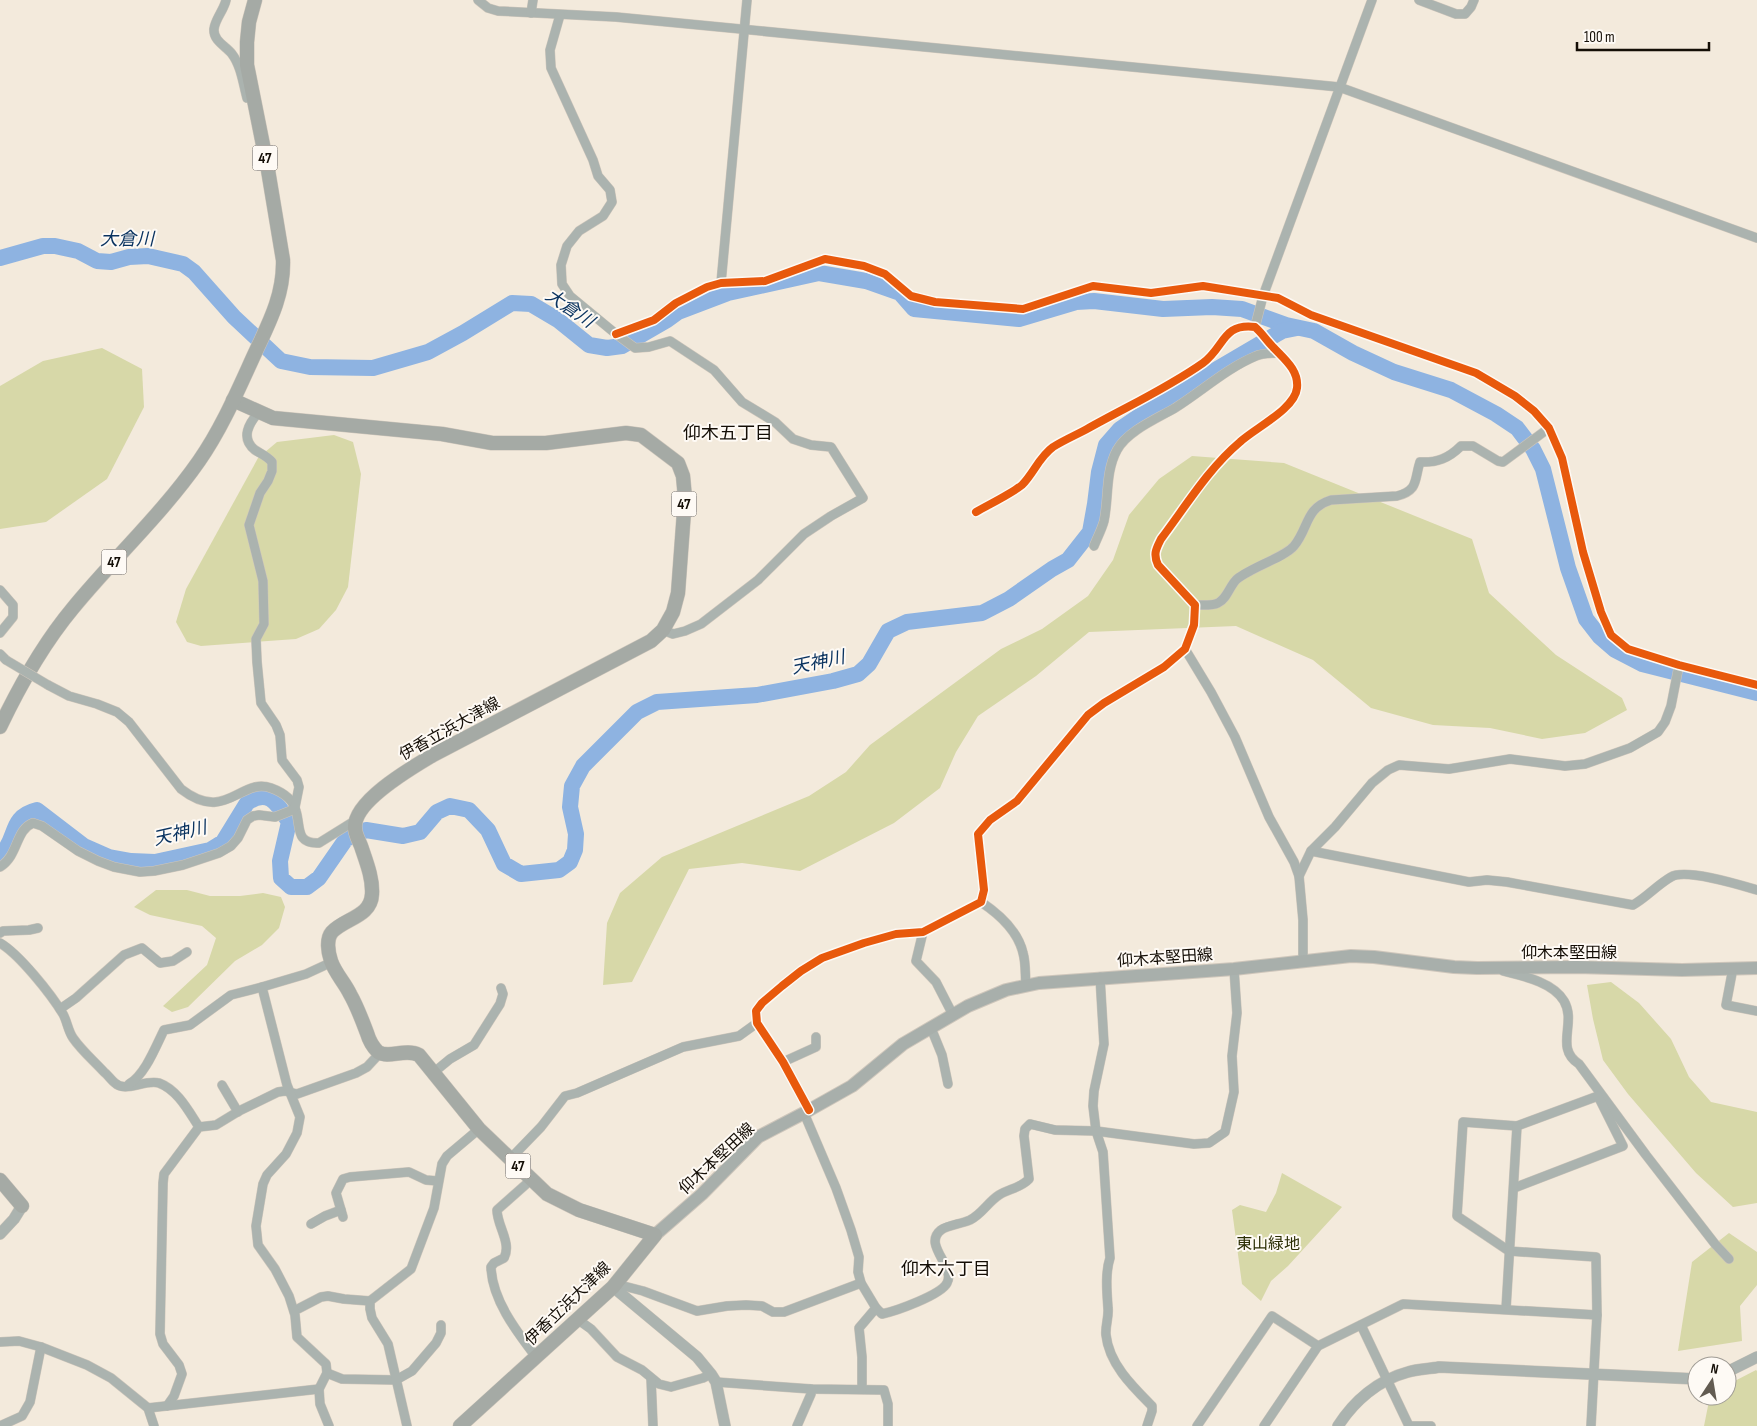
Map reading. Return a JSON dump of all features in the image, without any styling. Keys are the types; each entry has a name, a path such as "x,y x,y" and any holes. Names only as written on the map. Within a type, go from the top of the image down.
{"main road":[{"name":"47","path":"0,727 39,653 73,608 138,536 198,462 214,437 233,400 280,296 283,275 282,260 248,65 246,42 255,0"},
{"name":"伊香立浜大津線","path":"233,400 273,418 442,434 492,443 546,444 626,433 641,435 678,463 683,476 685,498 678,593 673,612 663,630 650,641 433,755 404,773 372,797 363,807 355,824"},
{"path":"355,824 369,873 372,895 363,913 334,930 330,935 328,946 332,962 350,994 371,1044 380,1053"},
{"name":"仰木本堅田線","path":"655,1235 702,1194 758,1137 852,1086 903,1044 968,1006 1006,990 1026,985 1100,977 1234,969 1350,956 1374,957 1454,967 1577,967 1682,970 1757,968"},
{"name":"47","path":"380,1053 414,1052 418,1055 479,1129 547,1194 570,1206 655,1235"},
{"path":"0,1180 22,1206"},
{"name":"伊香立浜大津線","path":"460,1426 614,1285 655,1235"}],"street":[{"path":"226,0 214,29 219,42 231,52 238,63 247,98 254,99"},
{"path":"478,0 488,8 498,11 616,18 1339,87 1757,238"},
{"path":"532,13 533,0"},
{"path":"721,283 747,0"},
{"path":"1234,969 1237,1013 1232,1056 1234,1092 1225,1132 1209,1143 1194,1144 1096,1131 1055,1130 1030,1124 1025,1129 1024,1136 1029,1179 1025,1183 998,1195 981,1213 971,1219 942,1230 936,1236 935,1242 949,1273 948,1282 943,1289 901,1310 882,1314 876,1308 861,1283 858,1272 858,1257 851,1230 807,1112 783,1062 757,1022 756,1011 762,1003 801,971 822,958 896,934 923,932 981,902 984,890 978,834 990,820 1017,801 1088,715 1104,703 1164,667 1185,649 1194,625 1195,605 1158,565 1155,558 1155,550 1161,539 1214,468 1240,442 1287,406 1294,398 1297,388 1292,367 1257,326 1263,296 1372,0"},
{"path":"1419,0 1456,14 1465,14 1474,0"},
{"path":"560,14 550,50 551,68 593,160 598,176 610,190 612,202 603,216 579,231 567,246 562,265 562,284 570,296 636,348 649,348 670,341 714,370 742,402 775,422 793,439 811,445 832,446 863,498 804,534 758,580 700,624 673,634 663,630"},
{"path":"616,334 654,320 676,303 694,293 721,283 764,281 825,260 885,274 911,296 935,302 1023,309 1093,286 1151,293 1203,286 1278,298 1311,316 1476,374 1515,396 1534,411 1549,428 1562,458 1583,552 1601,612 1611,635 1628,649 1679,665 1757,685"},
{"path":"976,512 1021,485 1043,456 1054,447 1175,382 1205,362 1223,343 1229,332 1241,327 1257,326"},
{"path":"1094,546 1104,521 1108,483 1113,457 1118,447 1128,437 1158,416 1174,409 1231,370 1257,355 1276,350"},
{"path":"0,867 12,857 25,827 33,823 42,826 92,859 114,867 140,872 164,870 202,860 219,853 231,846 238,838 247,820 252,816 275,817 292,809 299,787 297,780 282,760 280,735 276,725 261,704 260,695 256,639 264,624 263,581 248,525 260,493 272,471 272,462 254,449 247,435 248,426 259,412"},
{"path":"1195,605 1218,603 1236,580 1250,570 1293,547 1302,535 1309,516 1322,502 1406,494 1411,491 1415,484 1420,462 1432,463 1450,456 1461,446 1473,446 1503,462 1549,428"},
{"path":"0,590 13,605 14,617 0,633"},
{"path":"1185,649 1235,737 1270,817 1294,862 1299,876 1304,962"},
{"path":"3,658 69,696 117,712 129,722 181,789 192,797 201,801 222,802 255,788 266,786 278,790 288,797 302,838 306,842 320,843 355,824"},
{"path":"1299,876 1311,851 1335,827 1372,782 1388,770 1399,765 1449,769 1510,759 1565,766 1585,764 1630,748 1658,732 1665,722 1671,706 1679,665"},
{"path":"1311,851 1469,882 1487,880 1634,905 1672,876 1686,874 1724,881 1757,890"},
{"path":"981,902 995,911 1013,931 1023,952 1026,985"},
{"path":"0,933 3,931 38,928"},
{"path":"923,932 916,961 936,982 953,1015"},
{"path":"0,943 10,949 54,1000 72,1037 116,1085 125,1087 149,1081 159,1084 170,1090 180,1100 200,1127"},
{"path":"60,1009 76,998 124,955 142,948 160,963 173,961 187,952"},
{"path":"125,1087 134,1082 142,1072 164,1030 190,1025 231,995 306,974 332,962"},
{"path":"1491,968 1539,982 1554,991 1564,1001 1568,1009 1566,1048 1570,1059 1579,1064 1646,1156 1729,1259"},
{"path":"1733,968 1726,1005 1757,1010"},
{"path":"1100,977 1104,1044 1094,1091 1093,1106 1096,1131 1103,1152 1110,1258 1108,1264 1107,1288 1109,1310 1106,1338 1109,1350 1130,1384 1152,1406 1147,1426"},
{"path":"262,987 291,1094 300,1117 300,1124 286,1154 267,1175 263,1184 256,1226 258,1245 275,1269 289,1296 294,1310 297,1337 326,1364 327,1373 319,1389 320,1404 329,1426"},
{"path":"433,1073 450,1058 474,1045 500,1004 503,994 501,988"},
{"path":"510,1159 542,1127 565,1096 577,1093 683,1047 738,1036 757,1022"},
{"path":"931,1028 942,1055 948,1084"},
{"path":"783,1062 816,1047 816,1037"},
{"path":"167,1406 174,1396 182,1374 179,1365 163,1344 160,1334 164,1174 200,1127 216,1125 278,1092 285,1091 297,1094 356,1073 367,1067 380,1053"},
{"path":"222,1085 238,1112"},
{"path":"1514,1188 1623,1146 1598,1096 1517,1126 1463,1122 1457,1216 1509,1251 1596,1257 1597,1315 1591,1426"},
{"path":"1506,1310 1517,1126"},
{"path":"294,1310 321,1297 328,1296 370,1301 411,1269 434,1208 442,1164 447,1156 479,1129"},
{"path":"311,1224 324,1216 342,1213 336,1193 343,1179 409,1172 426,1180 438,1181"},
{"path":"532,1179 497,1210 507,1253 504,1258 494,1263 491,1267 491,1278 507,1317 536,1357"},
{"path":"0,1234 14,1219 22,1206"},
{"path":"614,1285 643,1291 698,1311 746,1305 762,1306 773,1312 784,1312 861,1283"},
{"path":"614,1285 697,1357 714,1378 725,1426"},
{"path":"370,1301 372,1318 388,1344 407,1426"},
{"path":"1264,1426 1318,1346 1403,1304 1597,1315"},
{"path":"862,1389 862,1357 859,1328 876,1308"},
{"path":"1198,1426 1272,1316 1318,1346"},
{"path":"578,1319 591,1329 618,1357 642,1370 659,1384 671,1387 703,1378 714,1378 811,1389 884,1390 888,1404 888,1426"},
{"path":"327,1373 342,1379 396,1380 412,1371 436,1343 441,1333 441,1325"},
{"path":"1361,1325 1409,1426 1431,1426"},
{"path":"0,1342 19,1341 41,1347 87,1365 110,1378 148,1408 154,1426"},
{"path":"0,1426 22,1416 30,1402 41,1347"},
{"path":"1737,1367 1757,1358"},
{"path":"1338,1426 1349,1409 1387,1379 1409,1371 1439,1367 1687,1380"},
{"path":"651,1378 653,1426"},
{"path":"148,1408 319,1389"},
{"path":"797,1426 811,1394 811,1389"}],"green space":[{"path":"102,348 142,369 144,407 107,479 46,522 0,529 0,386 43,361"},
{"path":"334,435 353,442 361,474 348,587 336,610 319,629 296,639 201,646 187,642 176,622 186,589 258,458 277,442"},
{"path":"1192,456 1284,463 1472,539 1489,593 1556,655 1622,698 1627,710 1585,733 1542,739 1490,728 1433,725 1371,708 1313,660 1236,626 1089,632 1036,676 978,716 956,752 940,788 894,823 800,871 742,863 689,869 632,982 603,985 607,923 620,893 662,857 809,796 846,772 870,745 1001,649 1042,629 1088,596 1113,560 1129,515 1159,479"},
{"path":"156,890 187,890 210,896 240,896 263,893 281,897 285,907 279,928 262,945 235,961 188,1007 172,1012 163,1006 207,965 216,938 202,926 150,915 134,907"},
{"path":"1611,982 1639,1003 1671,1039 1689,1077 1711,1102 1757,1112 1757,1203 1733,1207 1696,1173 1628,1094 1603,1060 1587,985"},
{"name":"東山緑地","path":"1282,1173 1342,1207 1288,1266 1271,1281 1261,1301 1242,1284 1232,1210 1240,1205 1266,1212 1276,1193"},
{"path":"1729,1233 1757,1252 1757,1285 1740,1306 1742,1341 1678,1351 1692,1262"},
{"path":"1757,1371 1757,1426 1704,1426 1708,1406 1737,1406 1737,1380"}],"waterway":[{"name":"大倉川","path":"0,258 43,246 55,246 78,251 97,261 111,262 129,257 148,256 183,264 194,272 234,317 281,361 310,367 373,368 428,352 512,303 531,304 558,320 589,345 607,348 622,346 678,312 728,293 819,273 866,281 900,293 914,309 1019,319 1076,302 1094,301 1163,309 1212,307 1242,309 1286,325 1314,331 1353,353 1394,372 1451,390 1496,414 1517,428 1533,449 1543,469 1568,568 1586,619 1600,637 1615,650 1642,664 1757,693"},
{"name":"天神川","path":"0,856 6,849 17,823 28,813 37,810 84,846 109,857 131,861 155,862 210,850 223,842 247,803 261,797 267,797 277,804 289,822 280,861 281,878 291,887 307,887 319,878 346,839 366,830 403,836 420,832 437,812 450,806 469,810 488,830 504,864 521,874 559,870 570,862 575,850 576,834 570,807 572,786 583,766 637,712 657,702 757,695 833,681 858,674 869,664 888,631 907,622 982,613 1009,599 1068,560 1090,532 1099,472 1106,445 1120,429 1151,408 1282,331 1297,328"}],"cycle path":[{"path":"616,334 654,320 676,303 707,287 721,283 765,281 825,259 864,266 885,274 911,296 935,302 1023,309 1093,286 1151,293 1203,286 1278,298 1311,315 1476,373 1515,396 1534,411 1549,428 1562,458 1583,552 1601,612 1611,635 1628,649 1679,665 1757,685"},
{"path":"809,1110 783,1062 757,1023 756,1011 762,1003 782,986 822,958 896,934 923,932 981,902 984,890 978,834 990,820 1017,801 1088,715 1104,703 1164,667 1185,649 1194,625 1195,605 1158,565 1155,555 1158,546 1161,539 1189,501 1228,453 1282,411 1295,396 1297,388 1296,376 1286,360 1255,327 1236,329 1230,332 1203,363 1160,390 1053,447 1044,455 1022,485 976,512"}],"district":[{"name":"仰木五丁目","path":"728,433"},
{"name":"仰木六丁目","path":"946,1269"}]}
